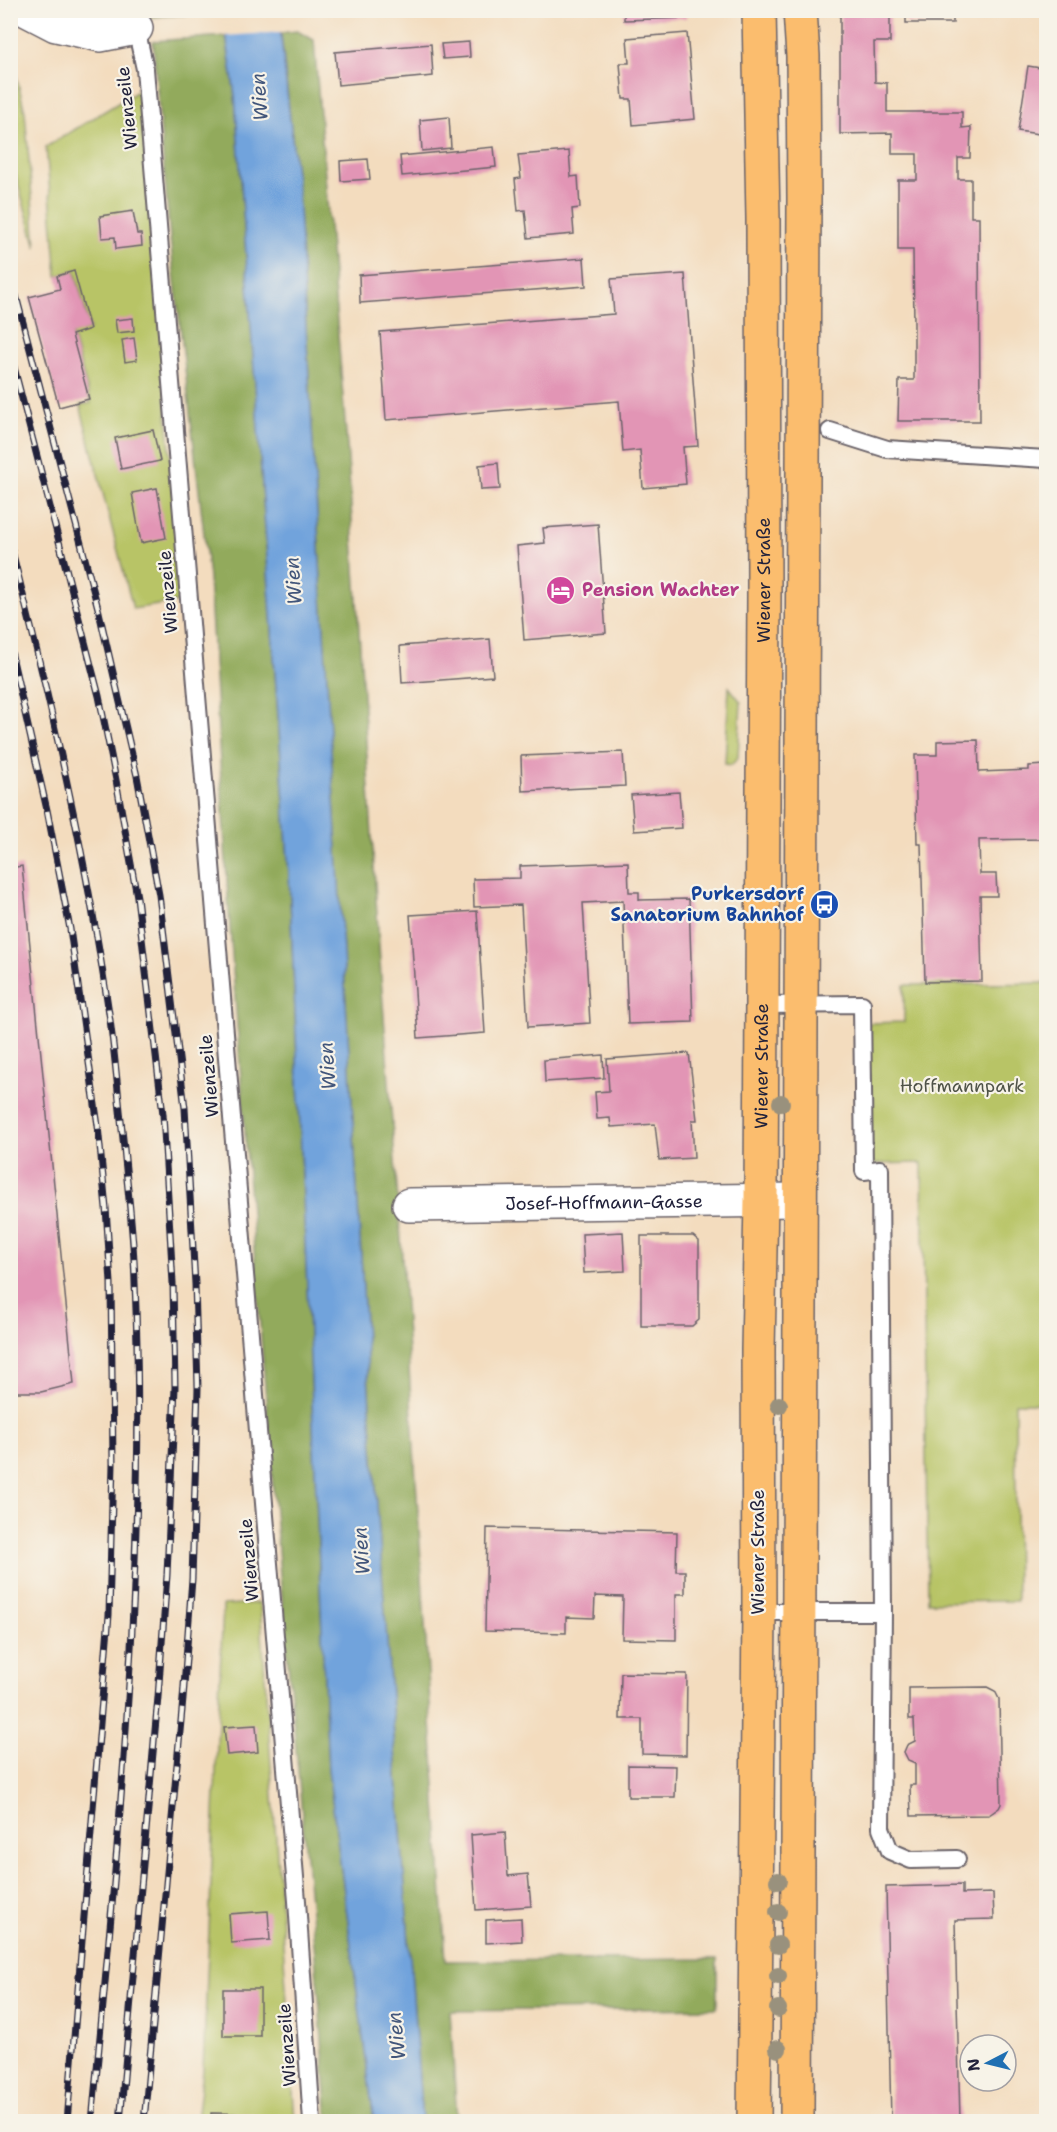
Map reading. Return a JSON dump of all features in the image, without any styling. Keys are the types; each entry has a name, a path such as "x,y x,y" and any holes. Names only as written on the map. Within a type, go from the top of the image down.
{"main road":[{"name":"Wiener Straße","path":"754,2121 762,1005 763,219 759,10"},
{"path":"797,2121 804,198 803,56 800,10"}],"street":[{"path":"27,10 56,25 100,35 135,20"},
{"name":"Josef-Hoffmann-Gasse","path":"409,1205 800,1200"}],"lane":[{"name":"Wienzeile","path":"135,20 146,81 297,1900 312,2121"},
{"path":"830,431 887,449 1047,459"},
{"path":"762,1005 862,1004 864,1171 880,1169 883,1612 881,1828 890,1851 911,1860 957,1859"},
{"path":"759,1612 883,1612"}],"green space":[{"path":"223,10 223,12 153,17 96,17 88,11"},
{"path":"297,31 314,40 348,458 381,977 401,1240 446,1961 717,1959 717,2008 450,2011 457,2121 422,2121 370,1408 298,192 281,33"},
{"path":"226,36 235,96 289,874 328,1768 374,2121 328,2121 280,1575 248,1174 229,914 209,578 170,238 153,41"},
{"path":"10,50 25,112 36,247 11,159"},
{"path":"141,89 182,601 133,609 80,405 91,403 72,334 90,329 75,271 57,276 46,147"},
{"path":"729,687 741,702 738,757 732,765 725,764"},
{"name":"Hoffmannpark","path":"1046,983 1046,1403 1015,1403 1017,1601 928,1602 922,1163 870,1164 868,1023 904,1022 904,985"},
{"path":"260,1603 295,2121 197,2122 203,2070 223,1605"}],"water":[{"name":"Wien","path":"223,11 278,11 298,192 370,1408 422,2121 374,2121 328,1769 289,874 235,96"}],"pier":[{"path":"281,10 284,32 223,36 220,12"}],"building":[{"path":"624,10 686,10 686,18 624,20"},
{"path":"840,10 992,10 992,15 953,15 953,23 906,23 906,13 890,13 890,42 874,42 875,82 887,83 887,112 962,112 962,128 971,127 970,158 958,158 958,179 971,179 971,217 979,217 980,421 898,421 899,380 914,380 914,324 913,250 898,250 898,180 917,180 917,154 892,154 892,133 840,134"},
{"path":"687,33 695,119 633,125 631,99 623,99 620,63 629,63 627,38"},
{"path":"469,42 470,57 443,59 441,44"},
{"path":"431,44 433,76 338,85 335,52"},
{"path":"1028,66 1046,69 1046,135 1018,131"},
{"path":"449,117 451,148 422,151 420,120"},
{"path":"494,147 496,167 402,176 400,156"},
{"path":"569,151 571,177 578,176 580,208 572,209 574,234 528,238 525,210 518,211 515,179 521,178 518,155"},
{"path":"368,159 370,179 341,181 340,161"},
{"path":"133,211 137,234 141,234 142,246 116,249 115,237 102,238 100,216"},
{"path":"584,258 586,286 360,303 359,275"},
{"path":"74,271 90,329 72,335 89,399 59,407 29,297 60,289 57,276"},
{"path":"685,274 698,446 683,447 686,484 643,488 640,450 623,452 619,401 386,420 380,332 614,314 611,279"},
{"path":"133,318 134,331 117,333 115,320"},
{"path":"134,338 137,360 125,362 122,340"},
{"path":"153,430 160,461 121,469 115,438"},
{"path":"498,463 500,489 481,490 479,465"},
{"path":"157,488 166,538 141,543 132,493"},
{"name":"Pension Wachter","path":"598,524 606,633 524,640 517,546 545,543 543,528"},
{"path":"490,639 493,676 402,683 400,646"},
{"path":"978,740 979,772 1029,770 1029,766 1046,765 1046,839 979,840 980,874 996,874 997,896 980,896 982,981 925,982 921,844 917,844 915,755 937,755 937,741"},
{"path":"623,752 625,786 522,791 521,756"},
{"path":"679,792 682,828 634,831 631,795"},
{"path":"628,862 629,892 639,892 639,900 689,899 693,1022 628,1024 623,901 583,903 590,1023 528,1027 521,905 474,907 473,879 520,878 520,866"},
{"path":"22,866 74,1384 41,1392 10,1392 10,868"},
{"path":"477,911 485,1033 418,1038 410,915"},
{"path":"689,1053 697,1120 692,1120 694,1158 659,1160 655,1124 611,1127 610,1118 597,1119 595,1092 609,1091 607,1059"},
{"path":"603,1055 604,1078 545,1082 544,1060"},
{"path":"623,1232 625,1271 584,1273 582,1234"},
{"path":"641,1236 693,1236 699,1241 699,1320 692,1326 641,1326"},
{"path":"487,1528 677,1532 676,1571 685,1571 685,1594 676,1594 676,1640 622,1639 623,1597 595,1596 594,1618 566,1617 566,1633 485,1631"},
{"path":"621,1673 687,1674 686,1755 642,1754 642,1719 620,1719"},
{"path":"987,1687 995,1691 999,1699 1001,1804 999,1808 989,1815 911,1816 910,1785 915,1785 915,1763 908,1760 904,1752 907,1745 915,1741 914,1719 909,1719 909,1688"},
{"path":"256,1725 258,1752 227,1755 224,1727"},
{"path":"628,1765 676,1766 675,1797 628,1797"},
{"path":"505,1832 508,1876 528,1874 531,1906 476,1910 471,1835"},
{"path":"962,1885 962,1894 993,1893 994,1919 955,1920 960,2121 891,2122 886,1887"},
{"path":"268,1911 270,1940 231,1943 229,1914"},
{"path":"521,1918 522,1941 486,1943 486,1920"},
{"path":"223,1989 260,1989 260,2036 223,2036"},
{"path":"211,2113 253,2114 253,2122 211,2122"}],"railway":[{"path":"10,273 99,612 137,776 159,895 185,1108 195,1284 198,1388 192,1579 144,2122"},
{"path":"10,352 99,696 116,780 137,897 163,1114 173,1283 175,1387 167,1575 120,2122"},
{"path":"10,543 66,780 101,960 114,1052 134,1266 138,1388 134,1598 120,1808 92,2122"},
{"path":"10,647 47,810 70,929 98,1126 111,1283 113,1464 109,1615 67,2122"}],"place":[{"name":"Pension Wachter","path":"561,590"},
{"name":"Purkersdorf Sanatorium Bahnhof","path":"825,904"}]}
